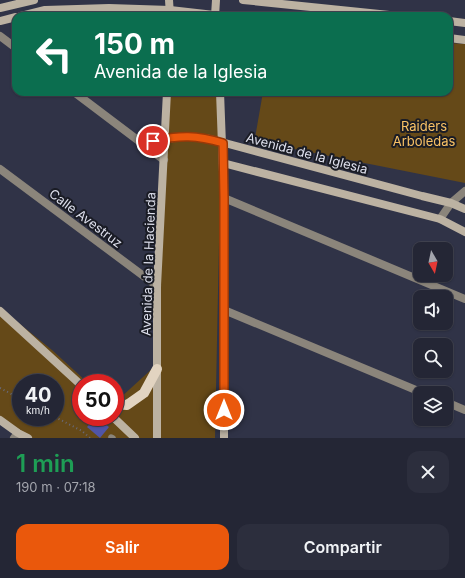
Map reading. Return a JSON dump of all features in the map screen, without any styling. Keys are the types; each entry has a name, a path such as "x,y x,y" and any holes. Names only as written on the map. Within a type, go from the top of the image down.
{"main road":[{"path":"124,405 127,405 144,393 157,369"}],"street":[{"path":"0,8 34,0"},
{"path":"169,0 170,12"},
{"path":"216,0 218,12"},
{"path":"243,0 360,12"},
{"path":"38,12 45,10 102,8 156,12"},
{"path":"0,21 12,18"},
{"path":"453,22 465,23"},
{"path":"0,36 12,44"},
{"path":"453,38 465,40"},
{"path":"79,96 164,160"},
{"name":"Avenida de la Hacienda","path":"157,438 157,286 166,138 167,96"},
{"path":"220,96 224,198 224,438"},
{"name":"Avenida de la Iglesia","path":"141,143 166,138 186,136 198,137 451,203 465,209"},
{"path":"223,163 440,219 465,232"},
{"name":"Calle Avestruz","path":"0,169 157,286"},
{"path":"440,219 451,203 465,191"},
{"path":"224,198 465,299"},
{"path":"224,310 413,388"},
{"path":"0,312 72,377"},
{"path":"453,405 465,410"},
{"path":"0,420 16,435 28,438"},
{"path":"122,426 135,438"}],"path":[{"path":"0,388 12,394"},
{"path":"64,422 82,431 90,438"}],"green space":[{"name":"Raiders Arboledas","path":"453,43 465,44 465,183 259,142 259,139 255,138 262,96 453,96"},
{"path":"170,96 218,96 221,141 168,135"},
{"path":"187,139 221,145 215,438 159,438 158,286 168,140"},
{"path":"0,308 52,350 78,374 72,374 72,426 124,426 124,394 154,367 156,438 139,438 137,436 138,438 32,438 18,431 0,418"}],"building":[{"path":"108,426 109,427 100,438 87,427"}],"route":[{"path":"153,141 186,136 210,139 223,143 224,410"}]}
